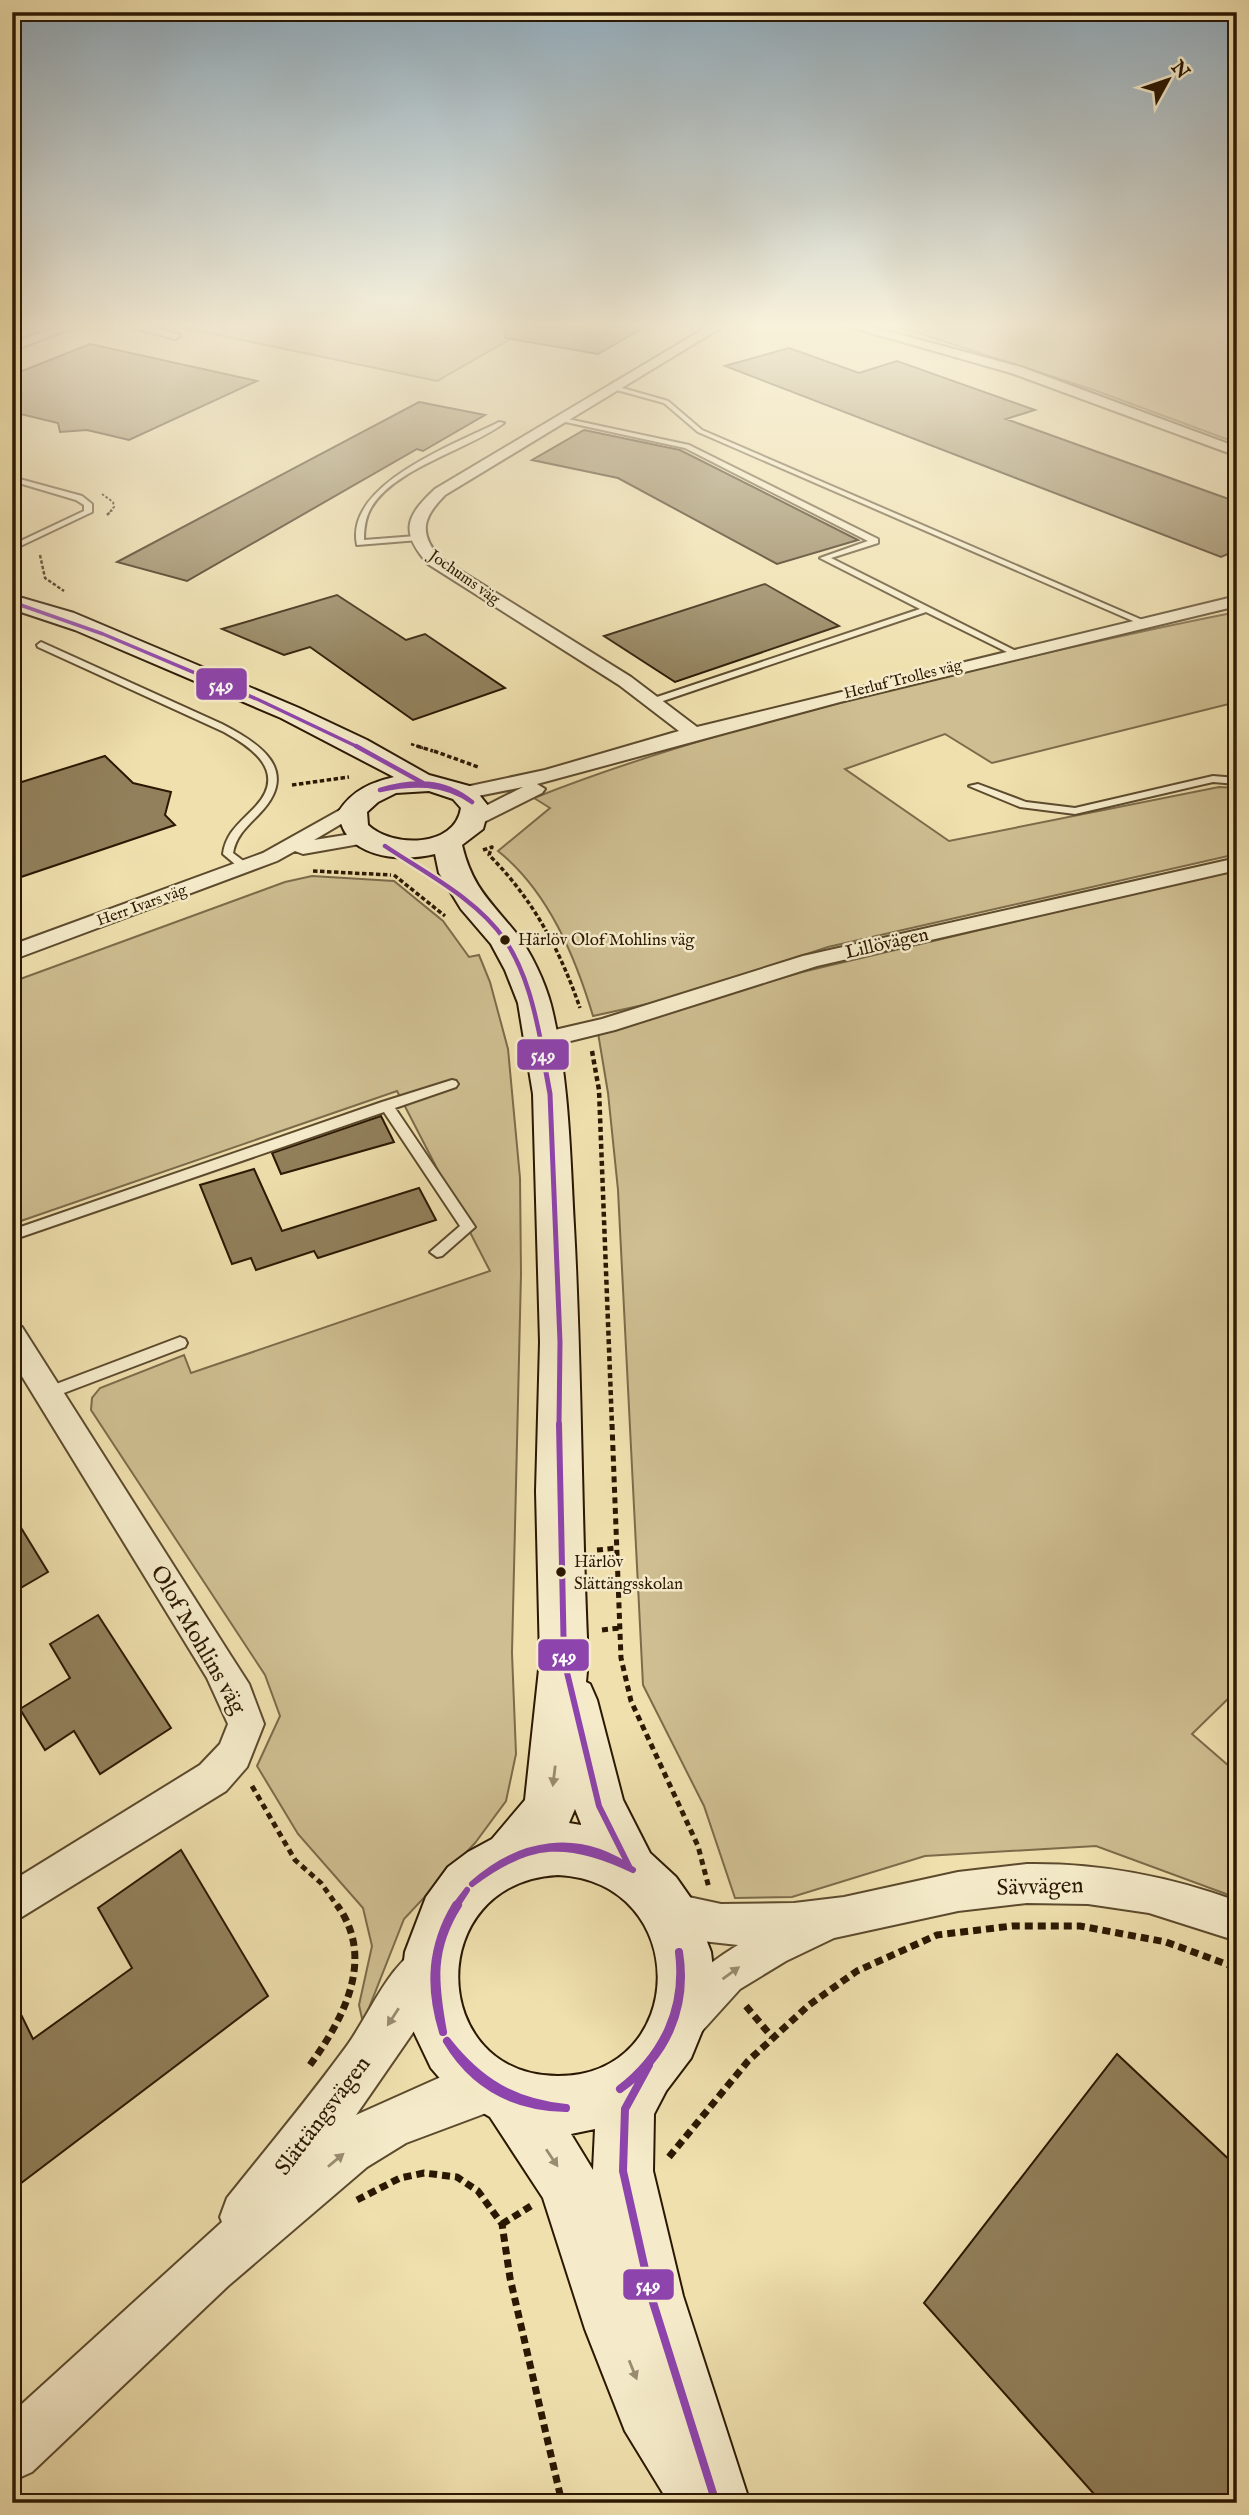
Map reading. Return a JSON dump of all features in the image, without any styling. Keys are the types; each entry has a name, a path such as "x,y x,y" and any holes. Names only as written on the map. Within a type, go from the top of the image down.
{"main road":[{"path":"12,590 47,611 317,727 423,783"},
{"path":"12,602 47,611"},
{"path":"317,727 362,760 373,774 374,785 361,801 352,823 463,914 505,940 534,1003 550,1094 557,1252 558,1518 579,1645 599,1807 629,1866"},
{"path":"361,801 393,786 423,783 445,786 463,793 475,807 475,819 465,832 447,842 417,848 375,842"},
{"path":"447,842 463,914"},
{"path":"512,1855 539,1825 550,1807 579,1645"},
{"path":"707,2503 648,2408 617,2329 596,2177 625,2109 658,2052 679,2008 684,1976 681,1944 670,1913 653,1888 629,1866 602,1851 572,1845 541,1846 512,1855 483,1872 459,1897 442,1927 433,1962 435,2010 454,2054 596,2177 652,2296 716,2503"},
{"path":"500,2095 542,2109 571,2108 601,2100 627,2085 658,2052"}],"street":[{"name":"Jochums väg","path":"526,441 440,492 418,516 416,538 434,561 654,701 693,733"},
{"path":"1208,441 1237,452"},
{"name":"Herluf Trolles väg","path":"463,793 571,770 693,733 1014,652 1237,601"},
{"name":"Herluf Trolles väg","path":"475,819 571,770"},
{"name":"Herr Ivars väg","path":"12,953 246,868 270,857 361,801"},
{"name":"Herr Ivars väg","path":"270,857 318,843 375,842"},
{"name":"Lillövägen","path":"542,1040 607,1025 811,961 1237,864"},
{"name":"Olof Mohlins väg","path":"12,1335 236,1696 246,1724 234,1755 213,1778 12,1904"},
{"name":"Sävvägen","path":"670,1913 707,1923 740,1925 841,1917 995,1886 1049,1883 1109,1886 1160,1896 1237,1921"},
{"name":"Sävvägen","path":"658,2052 726,1975 772,1947 841,1917"},
{"name":"Slättängsvägen","path":"25,2468 209,2267 365,2063 396,2012 433,1962"},
{"name":"Slättängsvägen","path":"209,2267 349,2149 388,2125 441,2102 500,2095"}],"lane":[{"path":"416,538 360,543 360,522 370,502 391,484 468,441"},
{"path":"665,441 687,446 875,541 824,558 1014,652"},
{"path":"726,441 1143,622"},
{"path":"12,479 79,498 88,504 88,512 12,548"},
{"path":"654,701 927,609"},
{"path":"41,645 211,723 244,741 266,759 273,769 268,802 238,831 228,847 228,854 246,868"},
{"path":"974,786 1024,805 1075,811 1213,779 1237,781"},
{"path":"12,1235 452,1084"},
{"path":"386,1105 468,1227 437,1252"},
{"path":"48,1393 180,1343"}],"path":[{"path":"394,875 463,914"},
{"path":"590,1551 617,1548"},
{"path":"579,1645 620,1628"},
{"path":"234,1755 295,1860 321,1883 349,1921 357,1971 333,2033 315,2054 305,2076"},
{"path":"502,2224 596,2177 667,2159 748,2061 809,2005 857,1971 937,1935 1012,1926 1080,1926 1166,1942 1237,1968"},
{"path":"352,2202 424,2173 457,2177 478,2191 502,2224 510,2278 562,2503"},
{"path":"18,2503 25,2468"}],"shaded area":[{"path":"1237,612 1237,702 992,763 945,734 845,769 949,841 1219,787 1237,788 1237,854 828,947 666,1000 593,1016 578,971 558,926 531,885 498,851 550,808 534,798 627,764 770,721 915,684"},
{"path":"1237,869 1237,1690 1192,1734 1237,1773 1237,1898 1096,1846 925,1856 792,1897 735,1898 704,1806 643,1685 618,1190 608,1093 598,1033 802,972"},
{"path":"312,876 394,881 443,921 469,957 479,955 490,982 508,1049 520,1178 521,1274 512,1653 516,1754 506,1801 475,1843 404,1919 363,2023 359,2005 372,1946 363,1908 298,1834 257,1766 280,1716 265,1675 91,1410 92,1398 100,1388 184,1355 191,1373 490,1271 397,1091 12,1224 12,982 285,882"}],"building":[{"path":"345,441 440,441 423,451 417,449 187,581 117,562"},
{"path":"564,441 639,441 680,450 858,540 777,564 618,478 532,460"},
{"path":"921,441 1068,441 1237,502 1237,550 1221,557"},
{"path":"765,584 839,626 675,682 604,636"},
{"path":"337,595 406,640 425,634 505,688 413,720 310,647 284,655 222,629"},
{"path":"105,756 133,783 171,792 165,815 175,825 12,880 12,785"},
{"path":"381,1116 394,1142 281,1174 272,1153"},
{"path":"254,1169 282,1231 419,1188 436,1220 318,1258 314,1251 256,1270 251,1258 232,1264 200,1185"},
{"path":"12,1513 48,1572 12,1593"},
{"path":"98,1615 171,1728 100,1774 74,1731 45,1750 20,1709 70,1678 50,1644"},
{"path":"181,1850 268,1996 12,2190 12,1996 33,2039 132,1968 98,1908"},
{"path":"1117,2054 1237,2167 1237,2503 1102,2503 924,2303"}],"transit line":[{"name":"549","path":"12,602 86,626 259,700 359,747 423,783"},
{"name":"549","path":"380,790 404,784 428,783 452,788 472,802"},
{"name":"549","path":"380,790 416,784 439,786 472,802"},
{"name":"549","path":"385,846 476,909 505,940 534,1003 550,1094 560,1342 558,1491 564,1660 599,1806 629,1866"},
{"name":"549","path":"472,1884 507,1858 550,1846 573,1845 595,1849 615,1857 633,1870"},
{"name":"549","path":"472,1884 503,1861 525,1853 556,1847 587,1851 633,1870"},
{"name":"549","path":"443,2032 434,1995 435,1958 446,1922 467,1890"},
{"name":"549","path":"443,2032 434,1983 443,1928 467,1890"},
{"name":"549","path":"620,2089 649,2063 670,2029 680,1991 679,1952"},
{"name":"549","path":"620,2089 650,2064 671,2029 682,1991 679,1952"},
{"name":"549","path":"447,2041 471,2069 498,2090 529,2103 566,2108"},
{"name":"549","path":"447,2041 468,2071 496,2092 530,2105 566,2108"},
{"name":"549","path":"649,2065 625,2109 623,2171 651,2296 716,2503"}],"place":[{"name":"Härlöv Olof Mohlins väg","path":"505,940"},
{"name":"Härlöv Slättängsskolan","path":"561,1572"}]}
